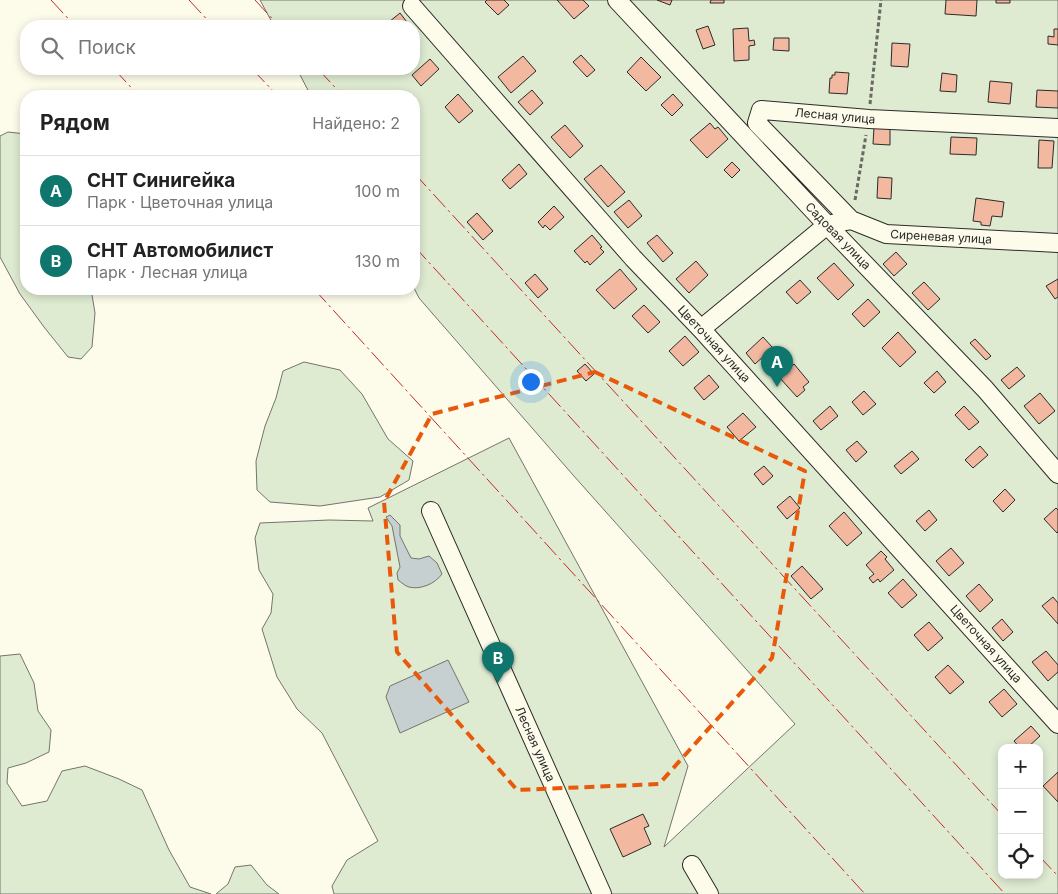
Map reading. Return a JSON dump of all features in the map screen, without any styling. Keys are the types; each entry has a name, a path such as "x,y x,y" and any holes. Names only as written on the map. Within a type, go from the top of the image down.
{"street":[{"name":"Садовая улица","path":"617,0 827,225 984,389 1058,474"},
{"name":"Цветочная улица","path":"412,6 633,258 701,329 1058,724"},
{"name":"Лесная улица","path":"851,220 757,123 761,110 869,119 1058,128"},
{"path":"701,329 827,225 851,220"},
{"name":"Сиреневая улица","path":"851,220 886,234 1058,243"},
{"name":"Лесная улица","path":"431,511 602,894"},
{"path":"692,865 709,894"}],"path":[{"path":"851,220 869,119 881,0"}],"highlighted area":[{"path":"595,372 805,471 772,658 659,784 517,790 397,652 384,502 432,414"}],"green space":[{"path":"260,0 1058,0 1058,894 334,894 332,886 347,860 378,841 322,733 297,709 277,677 262,629 271,613 273,594 259,570 255,538 260,523 329,520 373,521 368,508 509,438 688,766 664,847 795,724 573,475 419,298 418,295 420,295 420,90 308,90 300,75 420,75 420,20 271,20"},
{"path":"8,132 20,133 20,294 0,257 0,136"},
{"path":"21,295 92,295 95,313 92,347 81,359 68,357"},
{"path":"304,362 340,370 362,394 388,439 413,461 409,480 380,497 320,506 270,502 257,490 256,461 283,371"},
{"path":"20,654 34,683 38,711 51,730 49,752 26,763 8,768 7,783 22,806 47,801 62,771 85,766 119,779 142,790 169,850 190,887 211,894 0,894 0,656"},
{"path":"251,865 267,885 279,894 216,894 228,884 235,867"}],"shaded area":[{"path":"390,515 400,525 400,536 411,558 419,559 429,556 437,563 442,574 435,581 422,587 413,588 406,586 398,580 397,573 400,567 392,526 386,517"},
{"path":"448,660 469,702 400,733 386,697 390,686"}],"building":[{"path":"487,0 504,0 509,5 498,15 485,2"},
{"path":"557,0 583,0 589,6 574,19"},
{"path":"657,0 672,0 670,5"},
{"path":"711,0 724,0 724,3 710,3"},
{"path":"946,0 977,0 976,16 945,14"},
{"path":"996,0 1010,0 1010,3 996,3"},
{"path":"400,13 405,20 391,20"},
{"path":"708,26 715,45 703,49 696,30"},
{"path":"748,28 749,41 754,40 755,45 749,46 749,60 734,61 733,29"},
{"path":"1054,29 1058,29 1058,45 1048,44 1048,36 1054,37"},
{"path":"774,38 789,38 789,51 773,50"},
{"path":"892,43 910,44 908,67 891,66"},
{"path":"581,55 595,70 587,77 573,62"},
{"path":"523,56 536,71 511,93 498,77"},
{"path":"641,57 661,77 646,91 627,72"},
{"path":"430,59 439,69 421,86 412,75 420,75 420,68"},
{"path":"835,72 849,73 847,94 829,93 830,78 832,78 832,75 835,75"},
{"path":"942,73 957,75 956,92 940,91"},
{"path":"990,81 1012,83 1010,104 988,102"},
{"path":"532,90 543,103 530,115 518,102"},
{"path":"1037,90 1058,91 1058,108 1036,107"},
{"path":"458,94 473,111 459,123 445,107"},
{"path":"673,94 683,105 672,116 661,105"},
{"path":"710,123 715,129 718,127 728,139 707,158 690,140"},
{"path":"565,125 583,146 570,158 551,137"},
{"path":"874,127 890,128 890,145 873,144"},
{"path":"951,137 977,138 976,155 950,154"},
{"path":"1039,140 1054,141 1052,168 1038,168"},
{"path":"732,162 740,170 732,178 724,170"},
{"path":"519,164 527,174 510,189 502,180"},
{"path":"601,165 625,192 608,207 584,179"},
{"path":"878,177 892,178 891,199 877,198"},
{"path":"976,198 1004,202 1002,217 992,216 990,226 981,225 981,222 973,221"},
{"path":"629,200 642,216 628,228 614,212"},
{"path":"554,206 564,217 550,230 545,225 543,228 538,222"},
{"path":"477,213 493,231 483,240 467,222"},
{"path":"592,235 604,252 590,265 587,261 585,263 574,251"},
{"path":"657,235 673,253 663,262 647,243"},
{"path":"896,252 907,264 894,276 883,264"},
{"path":"696,261 708,275 689,293 676,279"},
{"path":"834,263 854,285 838,300 817,278"},
{"path":"620,269 637,289 614,309 596,290"},
{"path":"535,274 548,289 538,298 525,283"},
{"path":"1058,279 1058,297 1055,299 1046,286"},
{"path":"800,280 811,292 797,304 786,292"},
{"path":"924,282 940,299 928,310 912,293"},
{"path":"868,299 880,312 864,327 852,314"},
{"path":"644,305 660,322 648,333 632,316"},
{"path":"898,332 916,352 900,367 882,348"},
{"path":"685,336 699,352 683,366 669,351"},
{"path":"763,337 773,348 755,364 746,353"},
{"path":"975,339 991,356 986,360 970,343"},
{"path":"585,364 594,374 586,381 577,371"},
{"path":"794,364 809,382 803,387 805,390 797,397 779,377"},
{"path":"1017,367 1025,376 1009,389 1001,380"},
{"path":"937,371 946,382 934,393 924,383"},
{"path":"709,375 719,387 704,400 694,388"},
{"path":"864,391 876,404 863,415 852,402"},
{"path":"1040,393 1055,411 1039,424 1024,406"},
{"path":"830,406 838,416 821,430 813,421"},
{"path":"964,406 979,422 969,430 955,415"},
{"path":"743,413 756,427 739,441 727,427"},
{"path":"857,441 867,452 856,462 846,450"},
{"path":"980,446 988,455 973,468 965,460"},
{"path":"912,451 919,459 901,474 894,466"},
{"path":"764,466 773,476 763,485 754,474"},
{"path":"1005,489 1015,500 1003,512 993,501"},
{"path":"790,496 800,508 787,519 777,507"},
{"path":"1056,508 1058,510 1057,533 1044,519"},
{"path":"929,510 937,520 925,531 916,521"},
{"path":"844,512 862,533 847,546 829,526"},
{"path":"951,548 964,563 949,576 936,561"},
{"path":"881,551 887,557 885,559 894,570 880,582 878,579 873,583 869,578 874,574 866,565"},
{"path":"802,566 823,589 811,599 791,576"},
{"path":"903,579 917,595 902,608 888,593"},
{"path":"979,584 993,600 980,612 966,596"},
{"path":"1053,597 1058,603 1058,624 1042,606"},
{"path":"1002,619 1013,632 1003,641 992,628"},
{"path":"929,622 943,638 928,651 914,635"},
{"path":"1046,651 1058,665 1058,672 1048,681 1032,662"},
{"path":"948,665 964,682 950,694 935,677"},
{"path":"1004,689 1017,704 1002,717 989,702"},
{"path":"1031,726 1040,736 1031,744 1017,744 1014,741"},
{"path":"1058,772 1058,802 1043,786"},
{"path":"643,814 649,826 644,828 651,844 623,857 610,829"}],"power":[{"path":"51,0 69,20"},
{"path":"189,0 207,20"},
{"path":"255,0 273,20"},
{"path":"120,75 133,90"},
{"path":"258,75 272,90"},
{"path":"324,75 337,90"},
{"path":"420,180 998,811"},
{"path":"420,253 1005,894"},
{"path":"319,295 865,894"},
{"path":"1043,860 1058,876"}],"place":[{"name":"СНТ Синигейка","path":"777,387"},
{"name":"СНТ Автомобилист","path":"498,683"}]}
